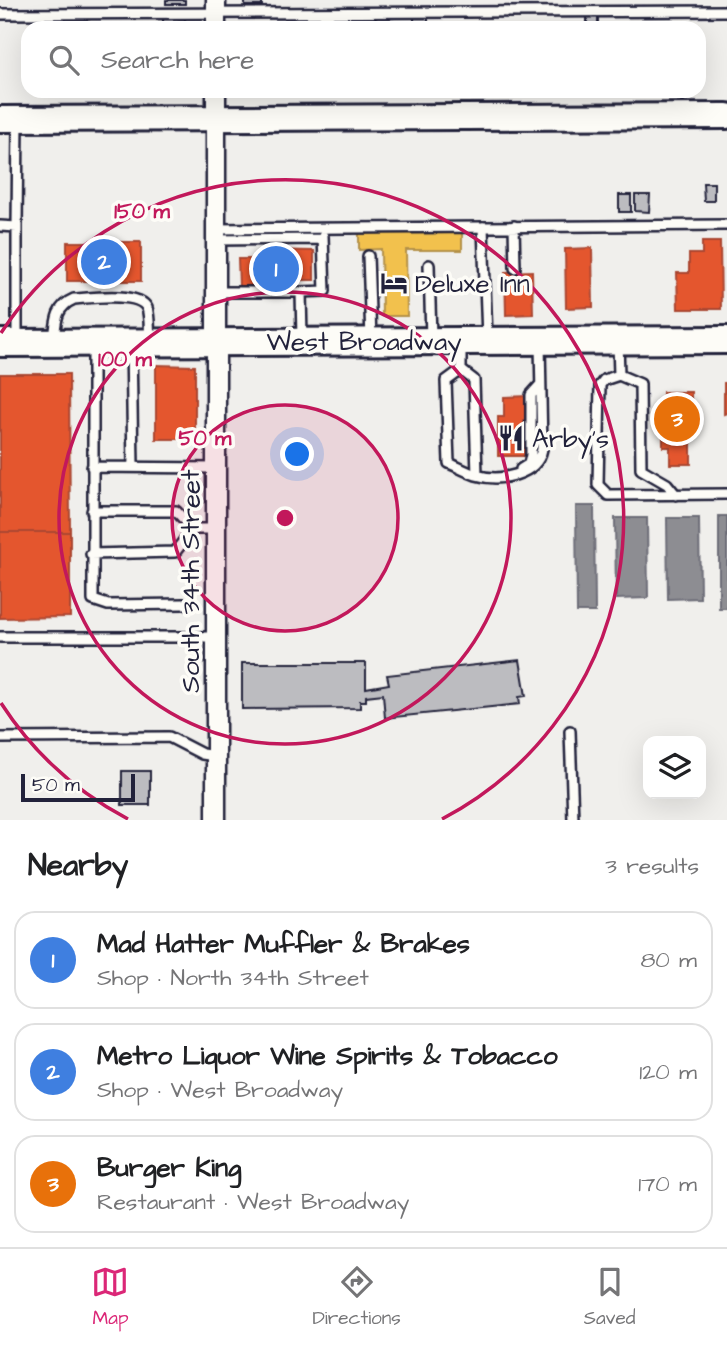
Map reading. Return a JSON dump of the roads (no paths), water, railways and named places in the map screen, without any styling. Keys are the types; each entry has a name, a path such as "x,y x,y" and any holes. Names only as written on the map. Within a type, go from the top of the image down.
{"main road":[{"name":"West Broadway","path":"8,342 727,340"}],"street":[{"name":"South 34th Street","path":"216,98 216,820"},
{"path":"9,119 727,116"}],"lane":[{"path":"0,14 727,11"},
{"path":"8,342 17,227 9,119"},
{"path":"216,234 248,229 727,225"},
{"path":"0,226 17,227"},
{"path":"514,226 515,268"},
{"path":"483,227 474,341 461,370 446,381 449,463 477,475 507,475 534,468 540,460 540,341"},
{"path":"216,292 325,292 323,228"},
{"path":"248,229 248,239"},
{"path":"216,234 248,239 323,239"},
{"path":"368,256 371,341"},
{"path":"429,265 431,341"},
{"path":"301,292 302,341"},
{"path":"54,342 57,314 66,302 74,299 132,297 144,303 148,310 141,342 134,467"},
{"path":"618,340 619,375"},
{"path":"93,342 93,600 99,604 184,604"},
{"path":"461,370 474,380 477,475"},
{"path":"676,495 667,484 642,469 640,384 619,375 604,380 600,386 598,485 608,495 676,495 727,494"},
{"path":"92,467 216,468"},
{"path":"92,511 176,511 193,530"},
{"path":"91,554 175,552 193,530 216,529"},
{"path":"0,637 216,637"},
{"path":"570,730 573,820"},
{"path":"0,738 169,737 202,754 216,756"}],"place":[{"name":"Metro Liquor Wine Spirits & Tobacco","path":"104,262"},
{"name":"Mad Hatter Muffler & Brakes","path":"276,269"},
{"name":"Deluxe Inn","path":"394,283"},
{"name":"Burger King","path":"677,419"},
{"name":"Arby's","path":"511,438"}]}
